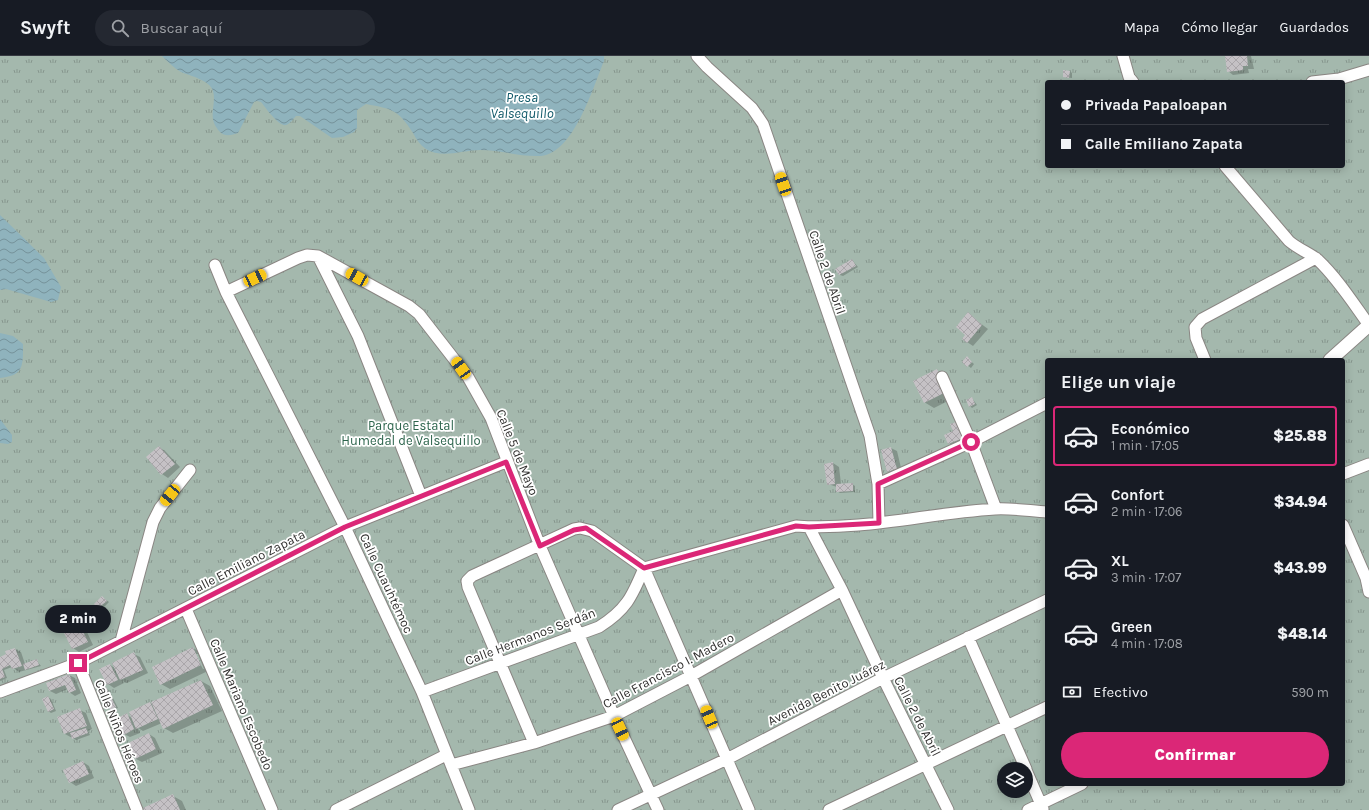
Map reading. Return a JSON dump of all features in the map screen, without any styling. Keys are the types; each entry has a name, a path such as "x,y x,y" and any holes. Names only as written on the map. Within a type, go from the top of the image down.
{"street":[{"name":"Calle 2 de Abril","path":"697,56 752,108 763,124 870,436 878,484 879,523"},
{"path":"1123,56 1129,77 1131,80"},
{"path":"1330,80 1339,79 1369,70"},
{"path":"1228,168 1289,241 1299,250 1316,258 1326,268 1369,325 1332,358"},
{"path":"226,292 298,258 307,255 318,256 358,336 421,496"},
{"name":"Calle 5 de Mayo","path":"318,256 409,306 419,314 468,377 490,418 540,546 614,716 658,810"},
{"path":"1204,358 1196,338 1195,327 1202,320 1316,258"},
{"name":"Calle Cuauhtémoc","path":"215,265 226,292 345,527 422,692 469,810"},
{"path":"942,377 971,442 996,509"},
{"path":"878,484 971,442 1045,404"},
{"name":"Calle Emiliano Zapata","path":"0,692 78,663 345,527 506,462"},
{"path":"1345,473 1369,464"},
{"path":"121,642 153,522 160,508 190,470"},
{"path":"644,568 796,526 809,527 879,523 996,509 1045,512"},
{"name":"Calle 2 de Abril","path":"809,527 842,590 883,678 948,810"},
{"path":"534,743 468,587 467,581 472,576 574,530 586,528 644,568 749,810"},
{"path":"1345,530 1367,577 1369,592"},
{"name":"Calle Hermanos Serdán","path":"422,692 599,627 619,613 627,604 644,568"},
{"name":"Calle Francisco I. Madero","path":"336,810 448,760 534,743 614,716 691,676 842,590"},
{"name":"Avenida Benito Juárez","path":"618,810 727,758 883,678 1045,601"},
{"name":"Calle Mariano Escobedo","path":"186,609 272,810"},
{"path":"968,637 1023,762"},
{"name":"Calle Niños Héroes","path":"78,663 137,810"},
{"path":"829,810 1045,708"},
{"path":"1033,786 1042,807"},
{"path":"1028,810 1042,807 1079,786"}],"green space":[{"name":"Parque Estatal Humedal de Valsequillo","path":"0,56 1369,56 1369,810 0,810"}],"water":[{"name":"Presa Valsequillo","path":"162,56 604,56 604,61 588,102 573,131 563,144 553,152 541,156 533,156 488,150 473,150 446,154 432,152 420,144 408,125 399,115 383,107 366,104 357,110 357,128 354,132 343,137 332,138 300,116 296,116 289,124 283,125 272,116 261,102 257,101 254,102 238,133 224,135 216,127 214,121 214,96 211,87 204,81 181,72"},
{"path":"0,215 44,258 61,287 58,300 51,302 6,289 0,290"},
{"path":"0,333 13,336 23,344 23,358 18,372 8,377 0,378"},
{"path":"0,419 12,435 12,442 8,444 0,443"}],"building":[{"path":"1225,56 1247,56 1248,66 1243,66 1243,70 1227,72"},
{"path":"1063,70 1070,71 1069,78 1063,77"},
{"path":"852,259 856,266 839,275 835,269"},
{"path":"968,312 982,325 967,343 962,339 965,335 956,327"},
{"path":"967,356 972,362 967,367 962,362"},
{"path":"937,369 948,391 924,403 913,381"},
{"path":"972,397 975,404 969,407 966,400"},
{"path":"959,421 966,437 948,444 944,435 953,431 950,424"},
{"path":"159,446 175,464 161,475 146,457"},
{"path":"891,447 897,469 887,472 881,450"},
{"path":"833,462 835,484 827,485 824,464"},
{"path":"853,483 853,491 836,492 836,484"},
{"path":"102,596 107,601 98,608 94,604"},
{"path":"80,625 88,642 72,649 64,633"},
{"path":"193,647 201,665 160,685 152,667"},
{"path":"15,648 22,666 12,669 10,665 2,669 5,677 0,679 0,657 6,654 5,651"},
{"path":"134,652 143,670 120,680 112,663"},
{"path":"37,659 39,665 25,670 23,664"},
{"path":"110,664 118,680 107,685 99,669"},
{"path":"69,674 76,690 69,693 65,685 49,691 46,683"},
{"path":"201,680 213,705 163,729 151,702"},
{"path":"106,687 116,707 110,710 101,690"},
{"path":"48,696 54,709 48,712 42,699"},
{"path":"150,702 158,719 136,729 129,712"},
{"path":"80,708 87,726 64,734 57,717"},
{"path":"127,713 134,729 124,735 116,719"},
{"path":"86,728 88,733 72,739 70,733"},
{"path":"149,733 156,749 135,759 128,743"},
{"path":"83,761 89,774 69,783 63,770"},
{"path":"173,794 180,810 144,810 143,808"}],"route":[{"path":"78,663 345,527 506,462 540,546 574,530 586,528 644,568 796,526 809,527 879,523 878,484 971,442"}]}
